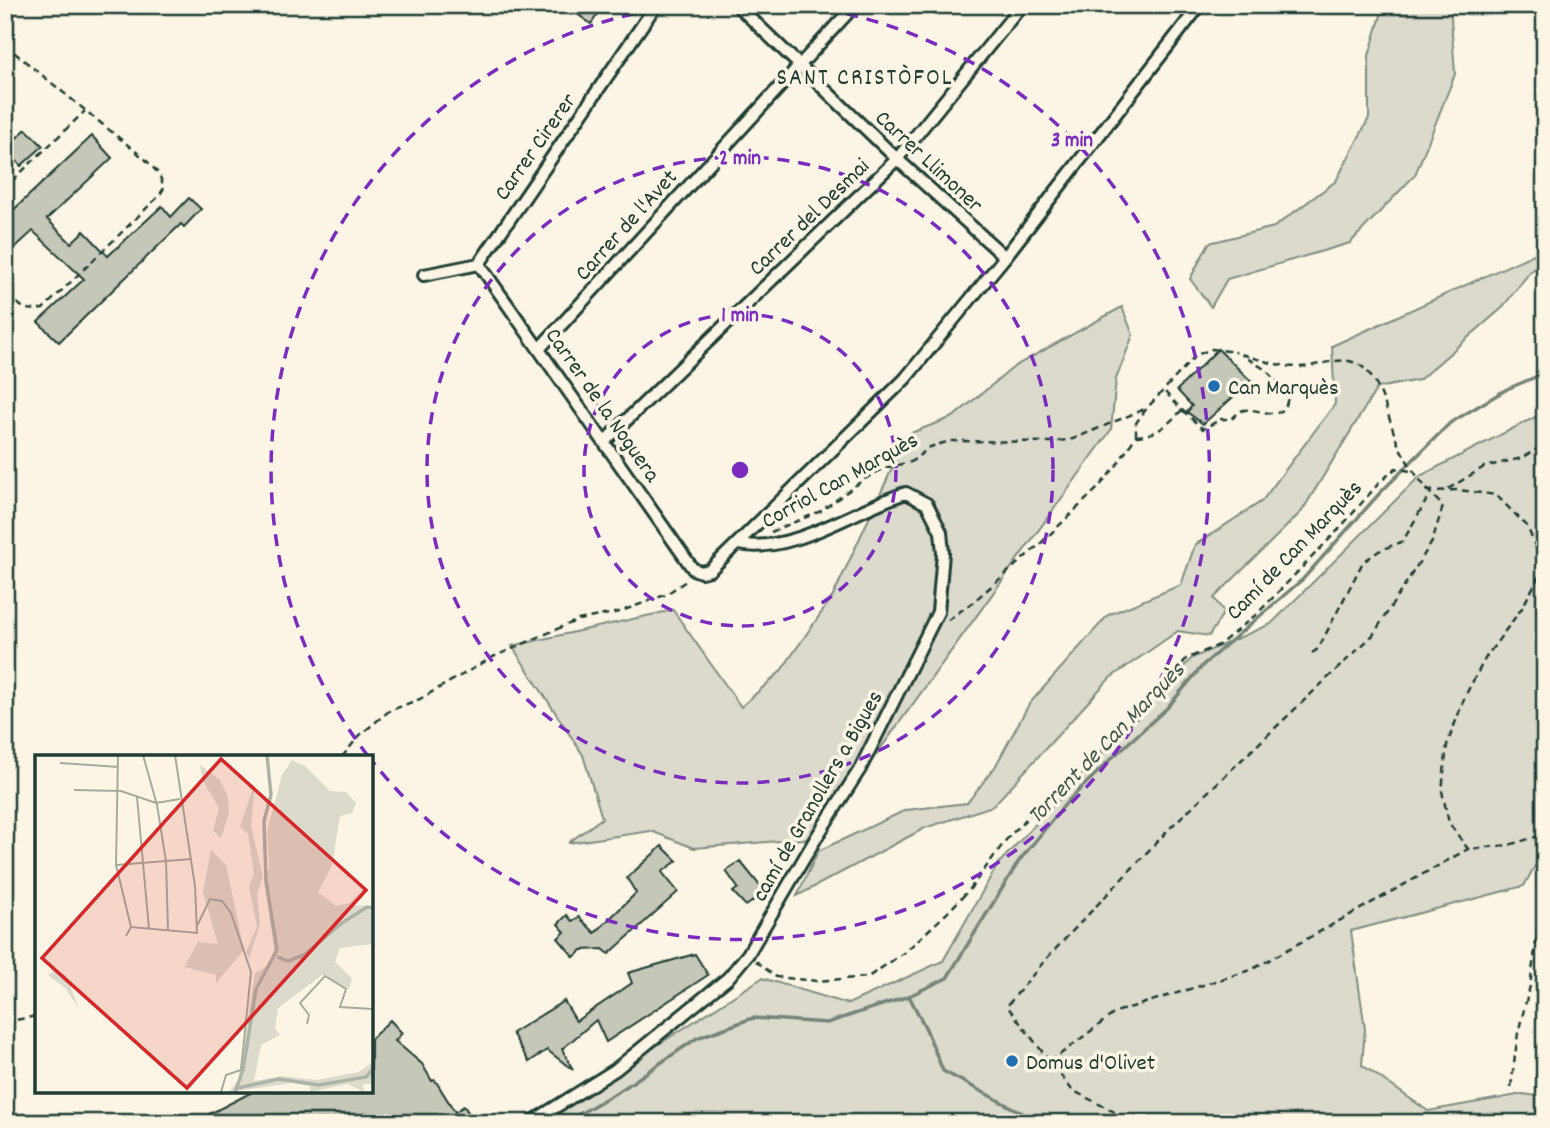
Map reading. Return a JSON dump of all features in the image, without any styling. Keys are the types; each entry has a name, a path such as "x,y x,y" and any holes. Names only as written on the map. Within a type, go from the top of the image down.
{"street":[{"name":"Carrer Cirerer","path":"479,264 656,5"},
{"name":"Carrer Llimoner","path":"737,5 897,159 1005,257"},
{"name":"Carrer de l'Avet","path":"540,348 855,5"},
{"name":"Carrer del Desmai","path":"605,441 897,159 1022,5"},
{"path":"697,570 710,570 905,379 1005,257 1199,5"},
{"path":"424,275 479,264"},
{"name":"Carrer de la Noguera","path":"479,264 697,570"},
{"name":"camí de Granollers a Bigues","path":"530,1123 615,1070 728,978 748,954 860,769 938,611 943,553 941,532 927,505 906,493 778,544 752,547 738,544"}],"path":[{"path":"5,45 145,159 159,174 164,188 159,196 43,309 29,311 20,307 5,286"},
{"path":"5,190 85,111"},
{"path":"943,623 973,601 1098,488 1118,465 1136,436 1136,423 1147,408 1196,355 1212,349 1300,367 1344,361 1355,363 1366,371 1386,408 1398,445 1426,491 1443,506 1432,542 1373,635 1172,826 1046,959 1007,1006 1072,1090 1136,1123"},
{"path":"1164,391 1203,429 1221,419 1232,419 1241,411 1255,410 1265,415 1283,408 1288,401 1288,392 1266,370 1236,353"},
{"name":"Corriol Can Marquès","path":"771,532 821,511 863,480 884,468 911,462 930,447 950,441 1054,442 1073,439 1147,408"},
{"path":"1136,436 1152,435 1165,427 1182,410"},
{"path":"1445,490 1484,467 1522,458 1545,444"},
{"name":"Camí de Can Marquès","path":"748,954 776,977 817,981 868,977 905,952 955,905 1006,840 1063,780 1116,739 1161,692 1186,659 1219,645 1258,613 1396,468 1415,472"},
{"path":"1426,491 1496,495 1527,526 1545,567 1522,608 1486,657 1465,696 1447,745 1442,791 1448,823 1468,849"},
{"path":"1312,653 1318,649 1363,562 1379,551 1403,541 1430,494"},
{"path":"344,755 360,734 389,711 420,699 493,657 548,632 578,620 619,612 665,595 697,570"},
{"path":"1050,1062 1116,1012 1251,970 1468,849 1509,845 1545,834 1537,934 1530,986 1518,1033 1511,1087"},
{"path":"5,1022 35,1016"}],"shaded area":[{"path":"1384,5 1450,5 1455,74 1415,175 1350,243 1227,279 1211,307 1190,279 1209,243 1274,227 1336,181 1369,118 1369,56"},
{"path":"1545,249 1545,261 1530,272 1501,309 1419,380 1377,388 1302,511 1214,598 1224,612 1209,636 1178,631 1110,678 993,806 925,828 797,896 818,851 906,810 967,803 995,767 1029,704 1108,615 1181,585 1195,545 1262,501 1335,404 1332,346"},
{"path":"1122,307 1133,335 1116,379 1111,430 816,838 694,848 651,831 568,843 602,818 583,755 512,646 673,610 741,707 780,672 833,596 908,434 953,417 1015,366"},
{"path":"1545,412 1545,860 1536,864 1524,886 1351,931 1365,1029 1362,1065 1428,1111 1523,1094 1545,1097 1545,1123 536,1123 762,978 848,1004 943,961 998,864 1192,658 1271,624 1420,476"}],"building":[{"path":"565,5 592,5 600,11 591,24"},
{"path":"26,129 43,146 21,166 5,149"},
{"path":"92,136 112,158 47,219 71,243 84,231 108,256 162,206 171,217 189,198 201,209 184,227 181,224 59,342 38,322 84,279 33,231 5,257 5,218"},
{"name":"Can Marquès","path":"1218,349 1251,381 1203,424 1187,412 1192,406 1177,390"},
{"path":"662,846 677,861 662,872 678,892 609,954 603,949 582,950 574,957 558,938 565,932 558,924 567,915 572,921 579,917 595,933 636,893 627,878"},
{"path":"740,861 765,892 746,906 733,892 738,888 726,871"},
{"path":"695,954 708,975 606,1042 596,1020 562,1049 573,1070 547,1050 529,1062 512,1033 564,1001 576,1021 632,983 628,973"},
{"path":"390,1020 402,1033 395,1041 422,1064 455,1112 464,1106 471,1117 463,1123 192,1123 250,1093 373,1093 373,1037"}],"waterway":[{"name":"Torrent de Can Marquès","path":"564,1123 624,1088 697,1038 753,1018 827,1023 909,996 947,978 1019,861 1067,802 1167,708 1204,664 1303,579 1379,494 1450,423 1507,389 1545,373"},
{"path":"909,996 943,1071 1028,1116 1060,1123"}],"place":[{"name":"Can Marquès","path":"1214,386"},
{"name":"Domus d'Olivet","path":"1012,1061"}],"district":[{"name":"SANT CRISTÒFOL","path":"865,76"}]}
